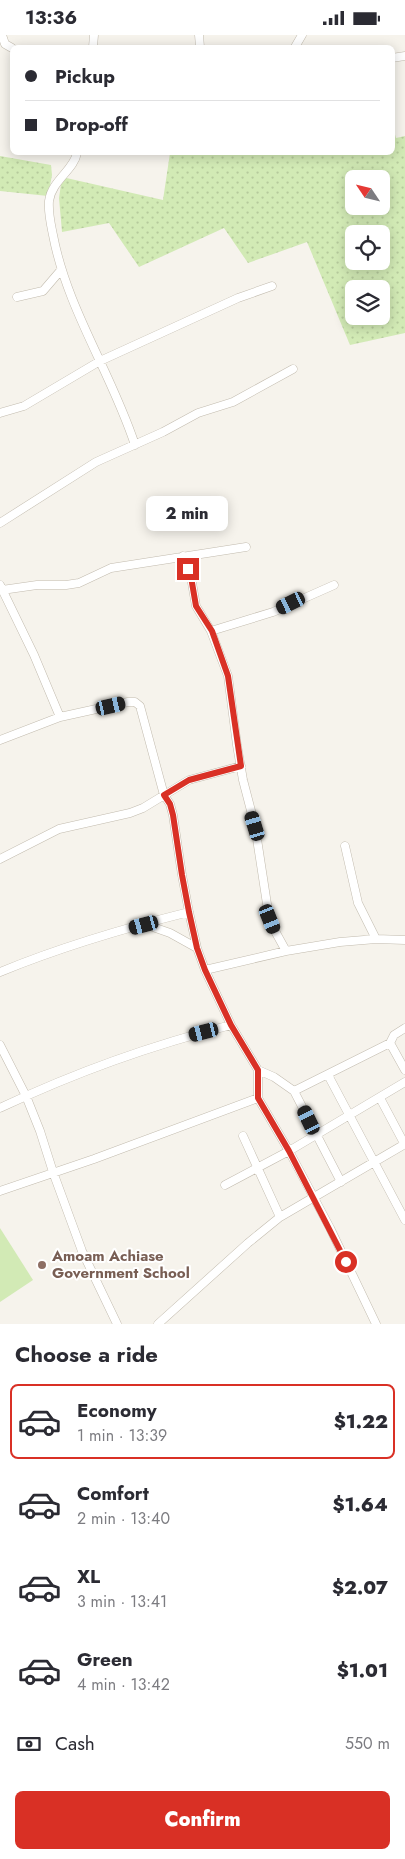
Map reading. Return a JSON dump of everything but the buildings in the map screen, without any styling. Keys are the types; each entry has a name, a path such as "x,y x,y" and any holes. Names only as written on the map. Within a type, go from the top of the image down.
{"street":[{"path":"2,35 5,44 10,47"},
{"path":"76,155 55,185 49,201 49,213 61,270 121,406 135,445"},
{"path":"17,297 44,291 61,270"},
{"path":"0,413 24,405 100,361 238,298 272,286"},
{"path":"0,523 96,462 135,445 198,413 233,402 293,369"},
{"path":"60,717 34,655 1,588 79,583 111,568 246,547"},
{"path":"184,556 191,577 196,606 212,631 228,676 241,766 255,826 266,905 275,931 286,951"},
{"path":"212,631 273,612 334,585"},
{"path":"0,740 60,717 128,702 137,703 143,711 164,795 170,804 173,815 189,912 197,948 205,970 231,1025 258,1070 258,1098 314,1197 376,1324"},
{"path":"0,859 59,829 130,813 143,808 189,780 241,766"},
{"path":"346,846 358,903 376,939"},
{"path":"0,972 26,961 108,934 189,912"},
{"path":"144,925 170,933 197,948"},
{"path":"205,970 286,951 340,942 376,939 405,940"},
{"path":"0,1108 26,1096 167,1042 231,1025"},
{"path":"294,1091 390,1043 394,1035 405,1027"},
{"path":"390,1043 405,1071"},
{"path":"0,1045 26,1096 82,1251 116,1324"},
{"path":"258,1070 274,1077 294,1091 341,1182"},
{"path":"328,1075 405,1220"},
{"path":"225,1185 258,1169 405,1082"},
{"path":"0,1191 111,1153 258,1098"},
{"path":"158,1324 234,1255 280,1217 405,1145 380,1098"},
{"path":"243,1135 280,1217"}],"green space":[{"path":"395,134 396,138 405,136 405,333 350,345 307,242 248,263 224,228 139,267 109,223 62,232 59,198 62,177 163,200 170,155 395,155"},
{"path":"0,156 51,165 52,175 48,196 0,191"},
{"path":"0,1228 33,1280 0,1302"}],"place":[{"name":"Amoam Achiase Government School","path":"42,1265"}],"route":[{"path":"188,569 196,606 212,631 228,676 241,766 189,780 164,795 170,804 173,815 182,875 197,948 205,970 231,1025 258,1070 258,1098 289,1151 346,1262"}]}
